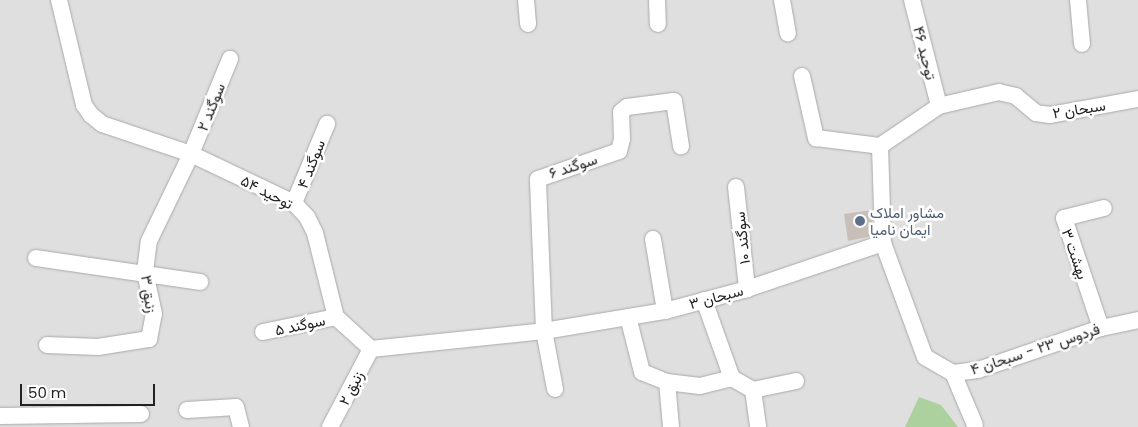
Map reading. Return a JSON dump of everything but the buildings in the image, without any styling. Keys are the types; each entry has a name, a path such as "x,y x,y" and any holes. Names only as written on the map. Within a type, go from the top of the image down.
{"street":[{"name":"توحید ۵۴","path":"60,0 84,105 91,115 102,124 191,154 294,203 307,217 315,233 336,317"},
{"path":"526,0 528,24"},
{"path":"657,0 658,24"},
{"path":"782,0 788,33"},
{"name":"توحید ۴۶","path":"912,0 939,106"},
{"path":"1078,0 1082,44"},
{"name":"سوگند ۲","path":"191,154 230,59"},
{"path":"802,76 816,138 880,146 939,106"},
{"name":"سبحان ۲","path":"939,106 1009,92 1036,112 1050,115 1138,99"},
{"name":"سوگند ۶","path":"544,331 538,179 619,151 622,139 621,112 626,107 674,101 681,146"},
{"name":"سوگند ۴","path":"294,203 327,124"},
{"name":"فردوس ۲۳ - سبحان ۴","path":"880,146 883,243 926,357 953,373 978,370 1101,328 1138,320"},
{"name":"زنبق ۳","path":"47,345 98,347 149,339 154,314 145,272 149,241 191,154"},
{"name":"سوگند ۱۰","path":"736,187 747,289"},
{"name":"بهشت ۳","path":"1101,328 1064,218 1104,208"},
{"path":"653,239 665,311"},
{"name":"سبحان ۳","path":"544,331 665,311 747,289 883,243"},
{"path":"36,258 145,272 200,282"},
{"path":"704,300 732,378 753,390 796,381"},
{"path":"336,317 371,349 544,331 555,389"},
{"name":"سوگند ۵","path":"263,332 336,317"},
{"path":"628,317 642,372 667,382 700,386 732,378"},
{"name":"زنبق ۲","path":"330,427 371,349"},
{"path":"953,373 976,426"},
{"path":"667,382 671,427"},
{"path":"753,390 758,427"},
{"path":"187,410 236,407 241,427"},
{"path":"0,416 141,414"}],"shaded area":[{"path":"0,0 1138,0 1138,427 0,427"}],"green space":[{"path":"919,397 941,405 958,427 905,427"}],"place":[{"name":"مشاور املاک ایمان نامیا","path":"860,221"}]}
